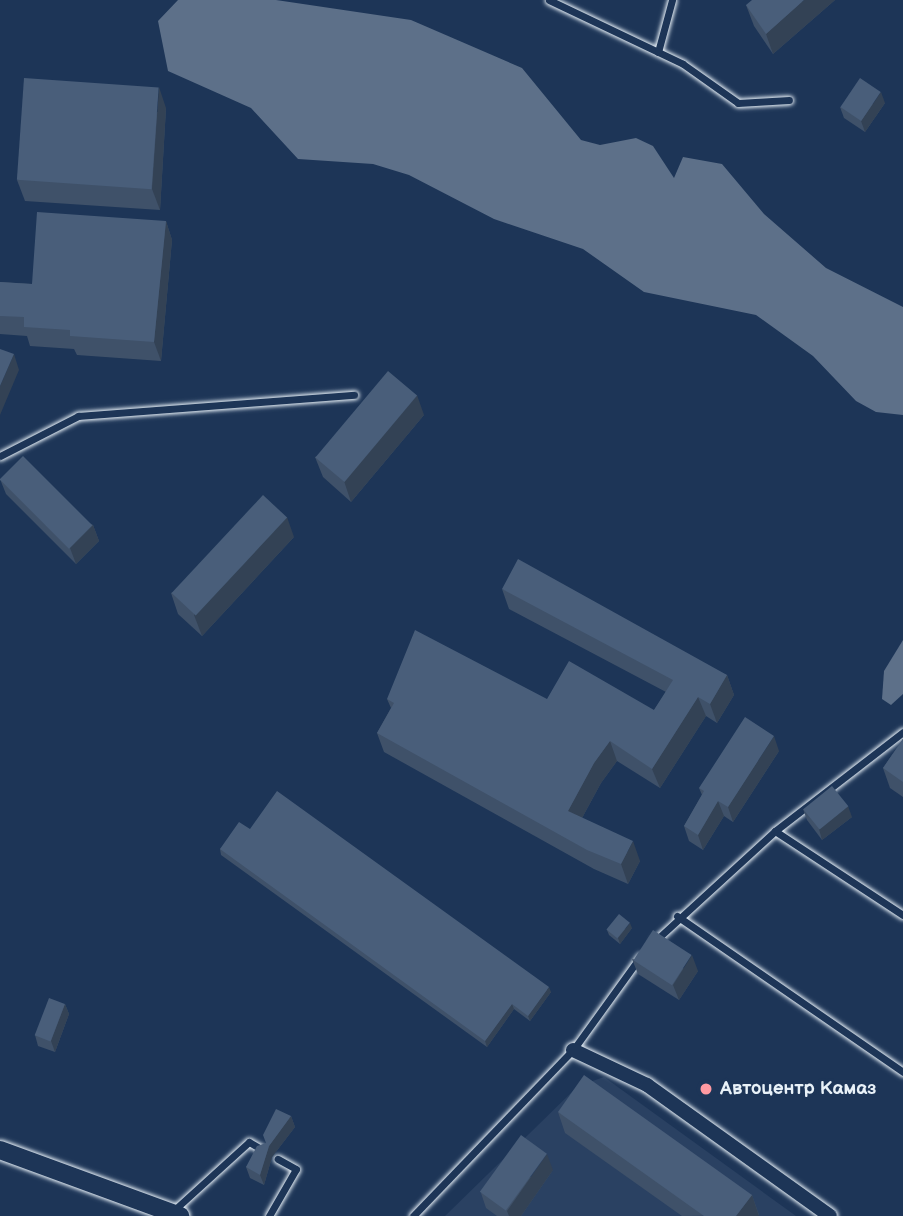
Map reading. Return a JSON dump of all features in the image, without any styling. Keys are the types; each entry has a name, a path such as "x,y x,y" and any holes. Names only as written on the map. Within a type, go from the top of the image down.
{"street":[{"path":"573,1050 647,1085 830,1216"},
{"path":"0,1150 176,1214"}],"lane":[{"path":"549,0 658,52 738,103 789,100"},
{"path":"658,52 672,0"},
{"path":"0,456 78,416 354,395"},
{"path":"413,1216 573,1050 631,967 677,916 775,831 903,732"},
{"path":"775,831 903,915"},
{"path":"677,916 903,1072"},
{"path":"176,1214 249,1142 264,1151"},
{"path":"269,1216 296,1170 278,1159"}],"shaded area":[{"path":"178,0 276,0 411,20 522,68 581,140 600,145 636,138 653,146 674,178 683,157 722,164 764,214 826,268 903,307 903,415 876,412 856,401 813,356 756,315 644,292 583,249 494,219 409,175 373,164 298,159 251,108 168,71 158,21"},
{"path":"903,640 903,694 891,705 882,699 884,671"},
{"path":"604,1077 796,1216 445,1216 578,1086"}],"building":[{"path":"752,0 804,0 766,34 746,5"},
{"path":"24,78 159,87 152,189 17,180"},
{"path":"860,78 881,92 861,121 840,107"},
{"path":"37,212 166,221 154,342 70,336 70,330 24,327 24,317 0,316 0,282 32,284"},
{"path":"0,349 14,354 0,386"},
{"path":"388,371 417,395 344,482 315,458"},
{"path":"23,456 92,525 69,549 0,480"},
{"path":"263,495 287,518 196,616 172,593"},
{"path":"518,559 727,675 710,704 698,697 652,769 610,741 594,763 568,811 633,841 621,864 587,850 377,733 394,703 387,699 415,630 547,699 569,661 654,710 673,680 502,589"},
{"path":"745,717 774,736 728,807 718,801 698,835 684,826 704,791 699,788"},
{"path":"903,739 903,782 883,768"},
{"path":"832,786 848,806 820,829 803,809"},
{"path":"277,791 549,987 528,1016 512,1004 485,1041 220,849 239,822 250,829"},
{"path":"619,914 630,923 617,938 606,930"},
{"path":"653,930 692,955 672,985 633,960"},
{"path":"49,998 65,1004 51,1041 35,1035"},
{"path":"584,1075 752,1195 736,1216 704,1216 558,1112"},
{"path":"276,1109 291,1116 269,1146 260,1175 246,1167 257,1146 266,1143 263,1135"},
{"path":"521,1135 547,1154 506,1210 480,1192"}],"place":[{"name":"Автоцентр Камаз","path":"706,1089"}]}
